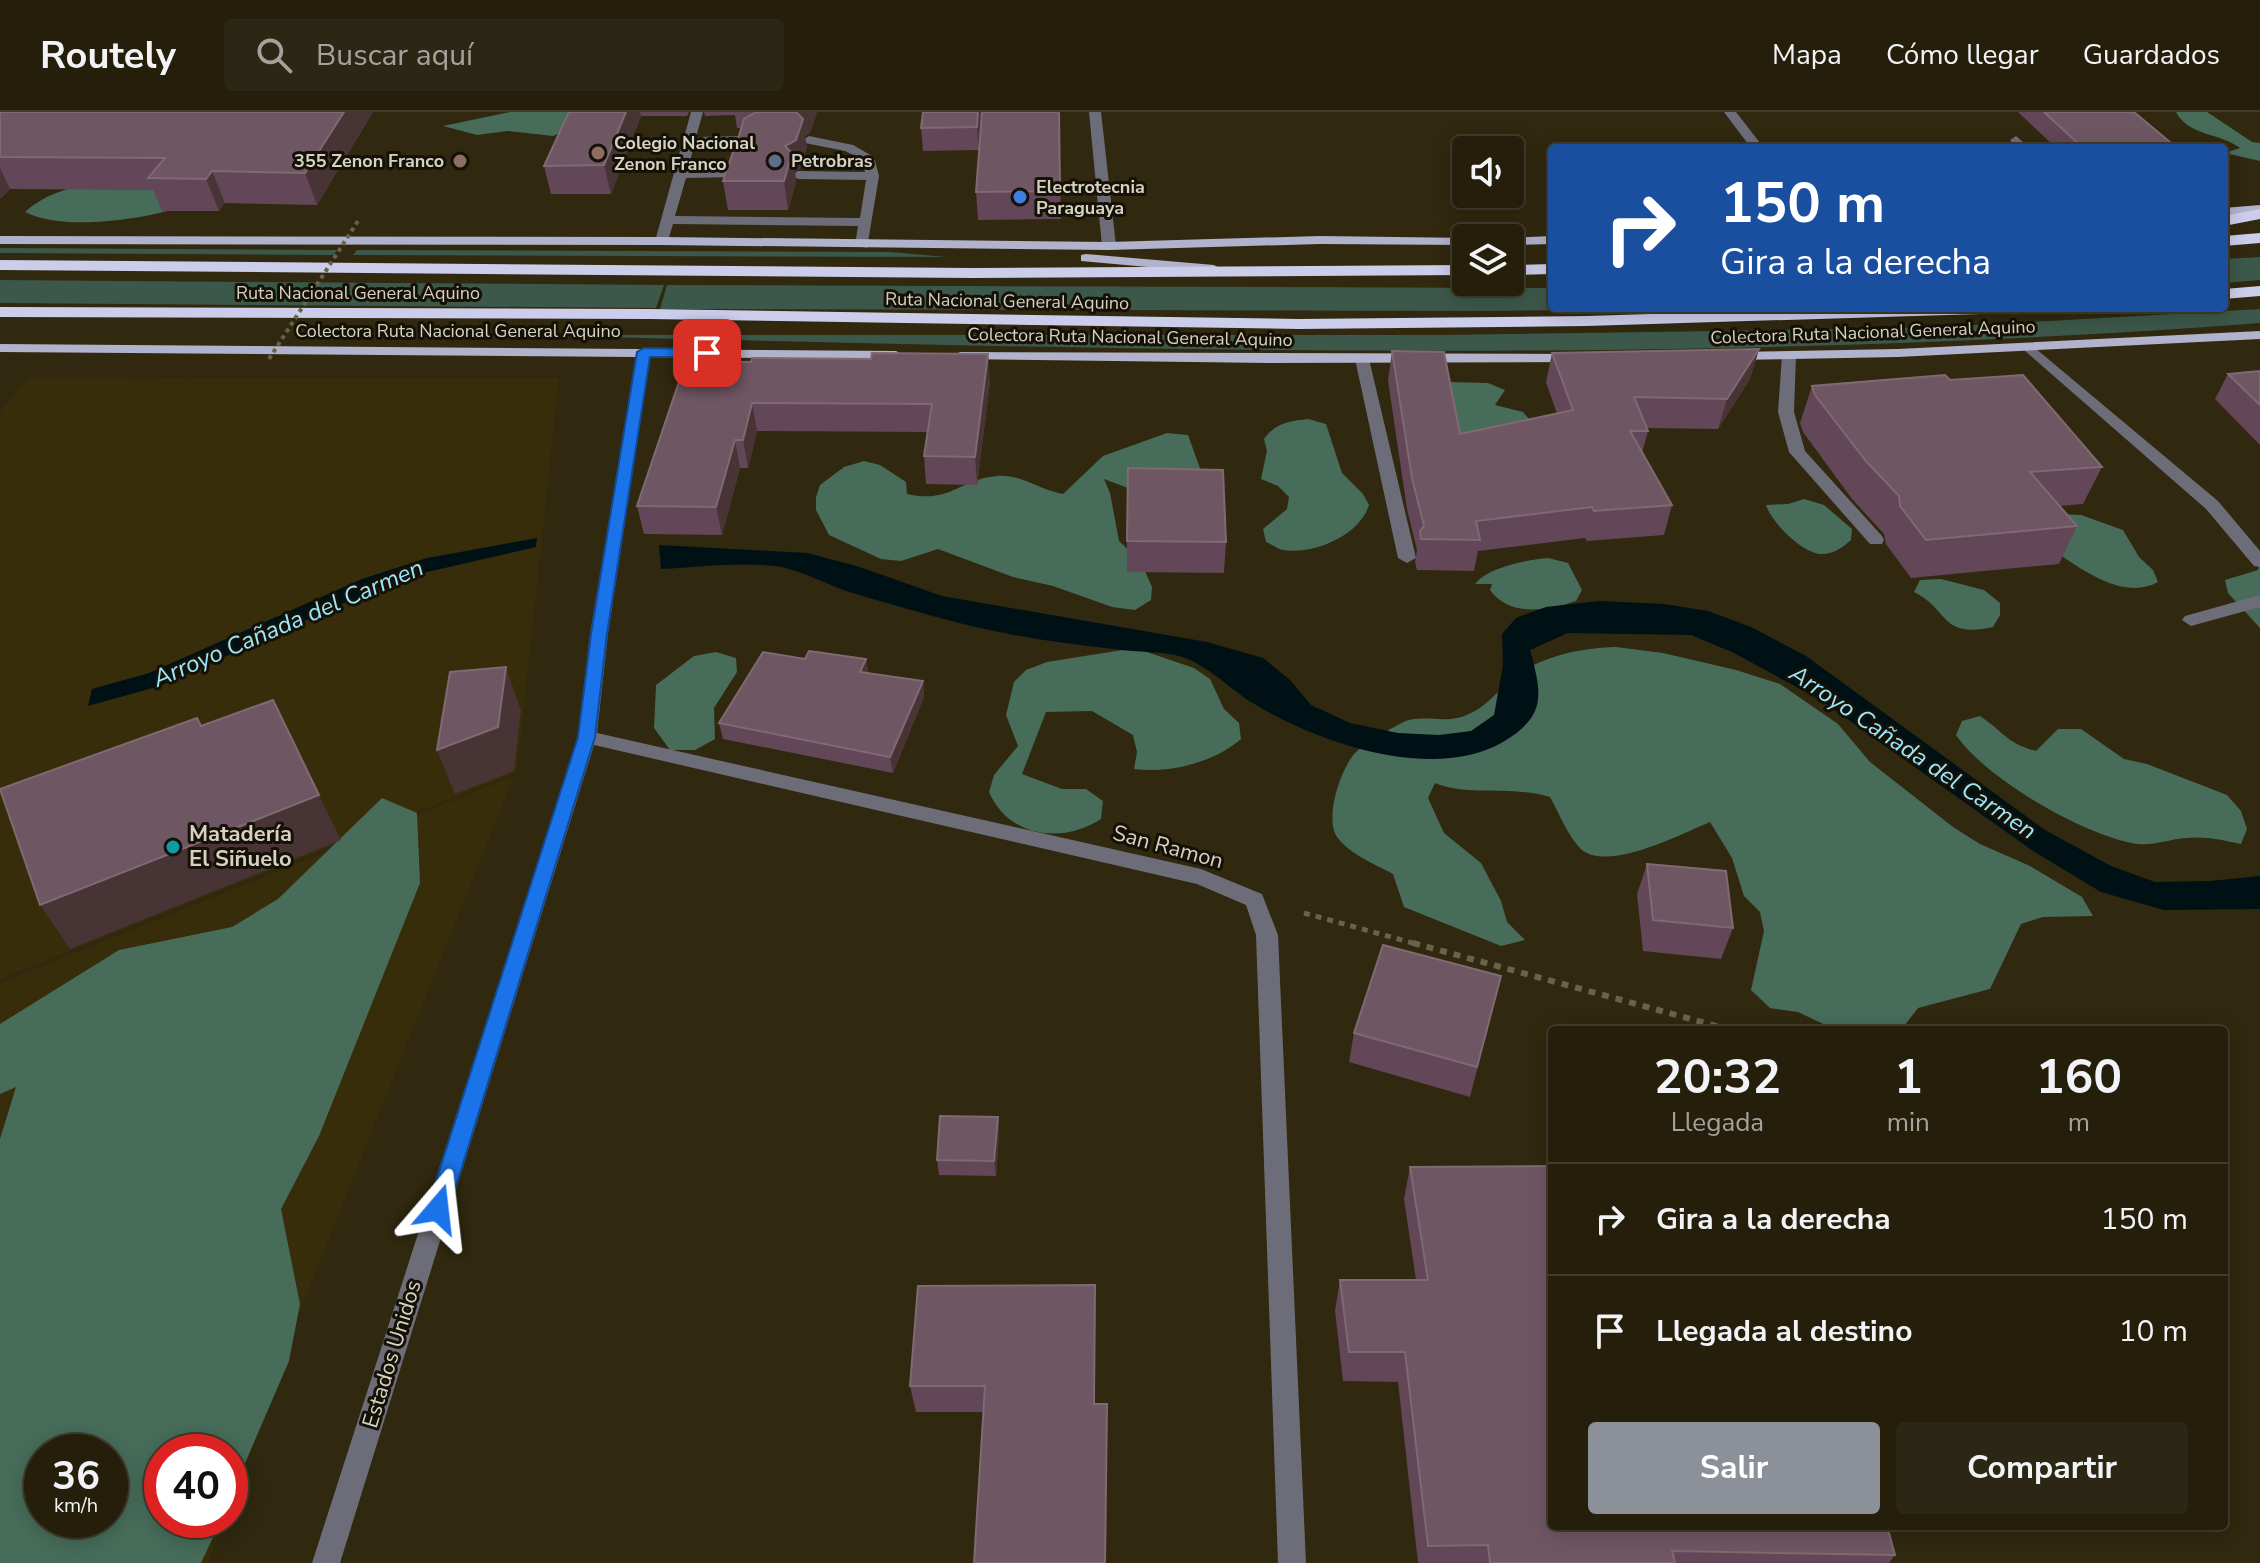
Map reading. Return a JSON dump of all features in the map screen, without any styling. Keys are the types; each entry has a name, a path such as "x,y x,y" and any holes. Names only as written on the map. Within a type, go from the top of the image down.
{"highway":[{"path":"2228,220 2260,212"},
{"path":"2228,241 2260,238"},
{"name":"Ruta Nacional General Aquino","path":"0,265 1258,273 1452,270"},
{"path":"1524,270 1548,269"},
{"path":"2228,295 2260,293"},
{"name":"Ruta Nacional General Aquino","path":"0,312 650,314 1299,324 1586,321 1881,312"}],"main road":[{"path":"2228,212 2260,212"},
{"path":"0,240 662,241 1109,246 1320,240 1452,241"},
{"path":"1524,241 1548,240"},
{"path":"945,245 1258,273"},
{"name":"Colectora Ruta Nacional General Aquino","path":"1717,357 2029,347 2260,335"},
{"name":"Colectora Ruta Nacional General Aquino","path":"0,348 910,355"},
{"name":"Colectora Ruta Nacional General Aquino","path":"941,356 1594,357"}],"street":[{"path":"662,241 697,112"},
{"path":"1095,112 1109,246"},
{"path":"1730,112 1755,144"},
{"path":"690,141 752,140"},
{"path":"809,140 849,148 868,157 873,176 862,245"},
{"path":"680,174 740,173"},
{"path":"798,175 873,176"},
{"path":"668,220 864,222"},
{"path":"2029,347 2212,505 2260,562"},
{"name":"Estados Unidos","path":"326,1563 587,737 599,634 644,352"},
{"path":"1789,355 1786,412 1797,452 1876,540"},
{"path":"1362,359 1407,558"},
{"path":"2191,620 2260,601"},
{"name":"San Ramon","path":"587,737 1201,877 1255,900"},
{"path":"1255,900 1267,935 1292,1563"}],"path":[{"path":"269,359 358,221"},
{"path":"1255,900 1716,1026"}],"shaded area":[{"path":"29,377 559,378 517,772 0,979 0,412"},
{"path":"514,776 263,1404 271,1396 248,1458 248,1434 144,1434 144,1538 218,1538 208,1563 0,1563 0,983"}],"green space":[{"path":"510,112 606,112 553,136 507,131 477,135 443,126"},
{"path":"2176,112 2207,112 2252,142 2260,143 2260,161 2228,154 2240,148 2188,126"},
{"path":"169,177 167,211 95,222 57,221 25,212 40,201 74,187"},
{"path":"0,248 337,250 334,255 0,253"},
{"path":"357,250 890,252 947,257 353,255"},
{"path":"2260,257 2260,280 2228,283 2228,259"},
{"path":"0,280 664,285 656,308 0,303"},
{"path":"667,285 1452,288 1452,296 1524,296 1524,288 1548,288 1548,310 660,309"},
{"path":"2260,309 2260,323 2043,337 1609,350 1175,349 524,335 1444,335 1943,327"},
{"path":"1448,382 1488,383 1505,390 1495,405 1523,412 1538,429 1462,449"},
{"path":"1308,419 1326,424 1342,473 1363,494 1369,505 1356,525 1334,541 1308,549 1283,550 1266,542 1263,529 1287,509 1289,497 1278,486 1261,479 1267,451 1264,439 1278,426"},
{"path":"1167,433 1188,435 1201,471 1136,491 1104,479 1110,493 1119,541 1141,562 1152,587 1151,600 1135,610 1112,607 1053,586 1013,577 938,549 901,561 881,559 829,535 816,510 820,485 844,467 864,461 880,465 906,482 907,494 934,496 973,481 1006,476 1063,494 1103,456"},
{"path":"1804,499 1824,505 1852,529 1851,540 1830,553 1814,553 1789,536 1774,520 1766,505 1788,504"},
{"path":"2058,514 2081,515 2123,530 2139,557 2153,570 2158,582 2128,588 2113,584 2083,570 2042,543"},
{"path":"1548,558 1568,563 1582,590 1576,601 1542,609 1519,608 1498,599 1490,590 1492,584 1475,584 1498,569"},
{"path":"2260,563 2260,628 2228,593 2225,580 2258,570"},
{"path":"1941,579 1984,590 2000,603 2000,615 1993,627 1976,630 1954,626 1914,592 1920,580"},
{"path":"1616,647 1663,653 1780,684 1838,724 1870,762 1953,827 1980,844 2030,866 2082,897 2093,916 2043,917 2021,924 1990,989 1918,1008 1904,1026 1828,1026 1798,1012 1770,1008 1751,990 1764,931 1760,912 1744,896 1732,858 1710,822 1643,850 1606,857 1590,854 1579,847 1550,797 1462,789 1435,783 1428,798 1444,833 1481,863 1501,901 1507,922 1525,940 1501,946 1404,907 1393,874 1355,854 1342,843 1333,828 1336,792 1351,758 1367,743 1409,720 1449,719 1465,715 1485,704 1512,679 1535,664 1589,649"},
{"path":"1135,648 1194,668 1210,679 1224,709 1239,723 1241,739 1218,754 1191,764 1162,770 1134,769 1137,752 1133,735 1092,711 1046,712 1022,774 1062,789 1086,789 1103,801 1101,819 1086,827 1054,834 1023,827 1010,819 989,792 994,775 1018,746 1006,715 1014,682 1026,670 1047,662"},
{"path":"716,652 736,658 737,672 714,708 715,739 695,750 670,750 654,728 656,685 694,656"},
{"path":"1980,716 2011,741 2036,751 2058,729 2081,729 2124,759 2147,764 2227,795 2241,811 2247,829 2241,844 2193,838 2137,844 2091,830 2065,818 2013,787 1970,752 1956,735 1962,721"},
{"path":"382,798 417,813 420,883 319,1136 281,1209 300,1304 289,1361 248,1456 248,1434 144,1434 144,1538 213,1538 201,1563 0,1563 0,1139 16,1087 0,1094 0,1024 119,950 232,927 278,899"}],"water":[{"name":"Arroyo Cañada del Carmen","path":"537,538 536,547 423,573 380,587 160,686 88,706 92,689 149,673 362,579 427,558"},
{"name":"Arroyo Cañada del Carmen","path":"659,545 807,553 857,566 942,596 1207,642 1263,658 1290,680 1311,705 1350,723 1398,733 1439,735 1471,731 1494,715 1503,665 1502,634 1516,618 1546,607 1599,601 1664,604 1708,611 1751,627 1806,656 2045,830 2111,866 2155,882 2260,876 2260,909 2164,910 2101,892 2033,851 1822,701 1734,653 1691,635 1568,633 1530,650 1537,679 1538,703 1527,723 1517,732 1503,742 1474,754 1443,759 1409,758 1341,743 1308,731 1251,702 1186,658 989,630 849,592 803,573 775,566 661,569"}],"building":[{"path":"0,112 344,112 305,173 212,171 206,179 148,178 165,158 0,157"},
{"path":"569,112 626,112 604,165 544,166"},
{"path":"756,112 796,112 803,119 796,140 785,146 792,153 784,181 723,181 733,152 744,146 738,139 744,119"},
{"path":"923,112 978,112 977,127 921,128"},
{"path":"982,112 1059,112 1060,191 976,192"},
{"path":"2044,112 2134,112 2172,144 2079,144"},
{"path":"1759,349 1727,399 1634,397 1648,431 1630,431 1672,505 1594,511 1592,507 1476,521 1480,540 1421,539 1420,531 1424,526 1412,478 1392,351 1444,352 1460,434 1573,410 1552,353"},
{"path":"872,353 988,354 975,457 924,456 932,404 752,403 743,440 735,440 716,507 637,506 686,361 871,359"},
{"path":"2260,371 2260,405 2228,374"},
{"path":"1945,375 1950,380 2023,375 2102,467 2030,472 2077,526 1926,540 1900,506 1899,496 1866,461 1815,395 1812,386"},
{"path":"1128,468 1223,470 1226,542 1127,541"},
{"path":"809,651 866,659 860,672 923,681 890,757 719,723 763,652 805,659"},
{"path":"506,667 498,727 437,750 450,672"},
{"path":"273,700 319,795 40,905 0,789 197,718 201,726"},
{"path":"1647,864 1726,871 1733,928 1653,920"},
{"path":"1383,945 1501,976 1477,1067 1354,1033"},
{"path":"940,1116 998,1117 994,1161 937,1160"},
{"path":"1548,1166 1548,1530 1888,1530 1895,1555 1672,1551 1675,1563 1490,1563 1488,1545 1428,1546 1405,1352 1349,1352 1340,1280 1428,1280 1410,1167"},
{"path":"1095,1285 1094,1404 1107,1404 1105,1563 974,1563 985,1386 910,1386 918,1286"}],"place":[{"name":"Colegio Nacional Zenon Franco","path":"598,153"},
{"name":"355 Zenon Franco","path":"460,161"},
{"name":"Petrobras","path":"775,161"},
{"name":"Electrotecnia Paraguaya","path":"1020,197"},
{"name":"Matadería El Siñuelo","path":"173,847"}],"route":[{"path":"438,1209 587,737 599,634 644,352 707,353"}]}
